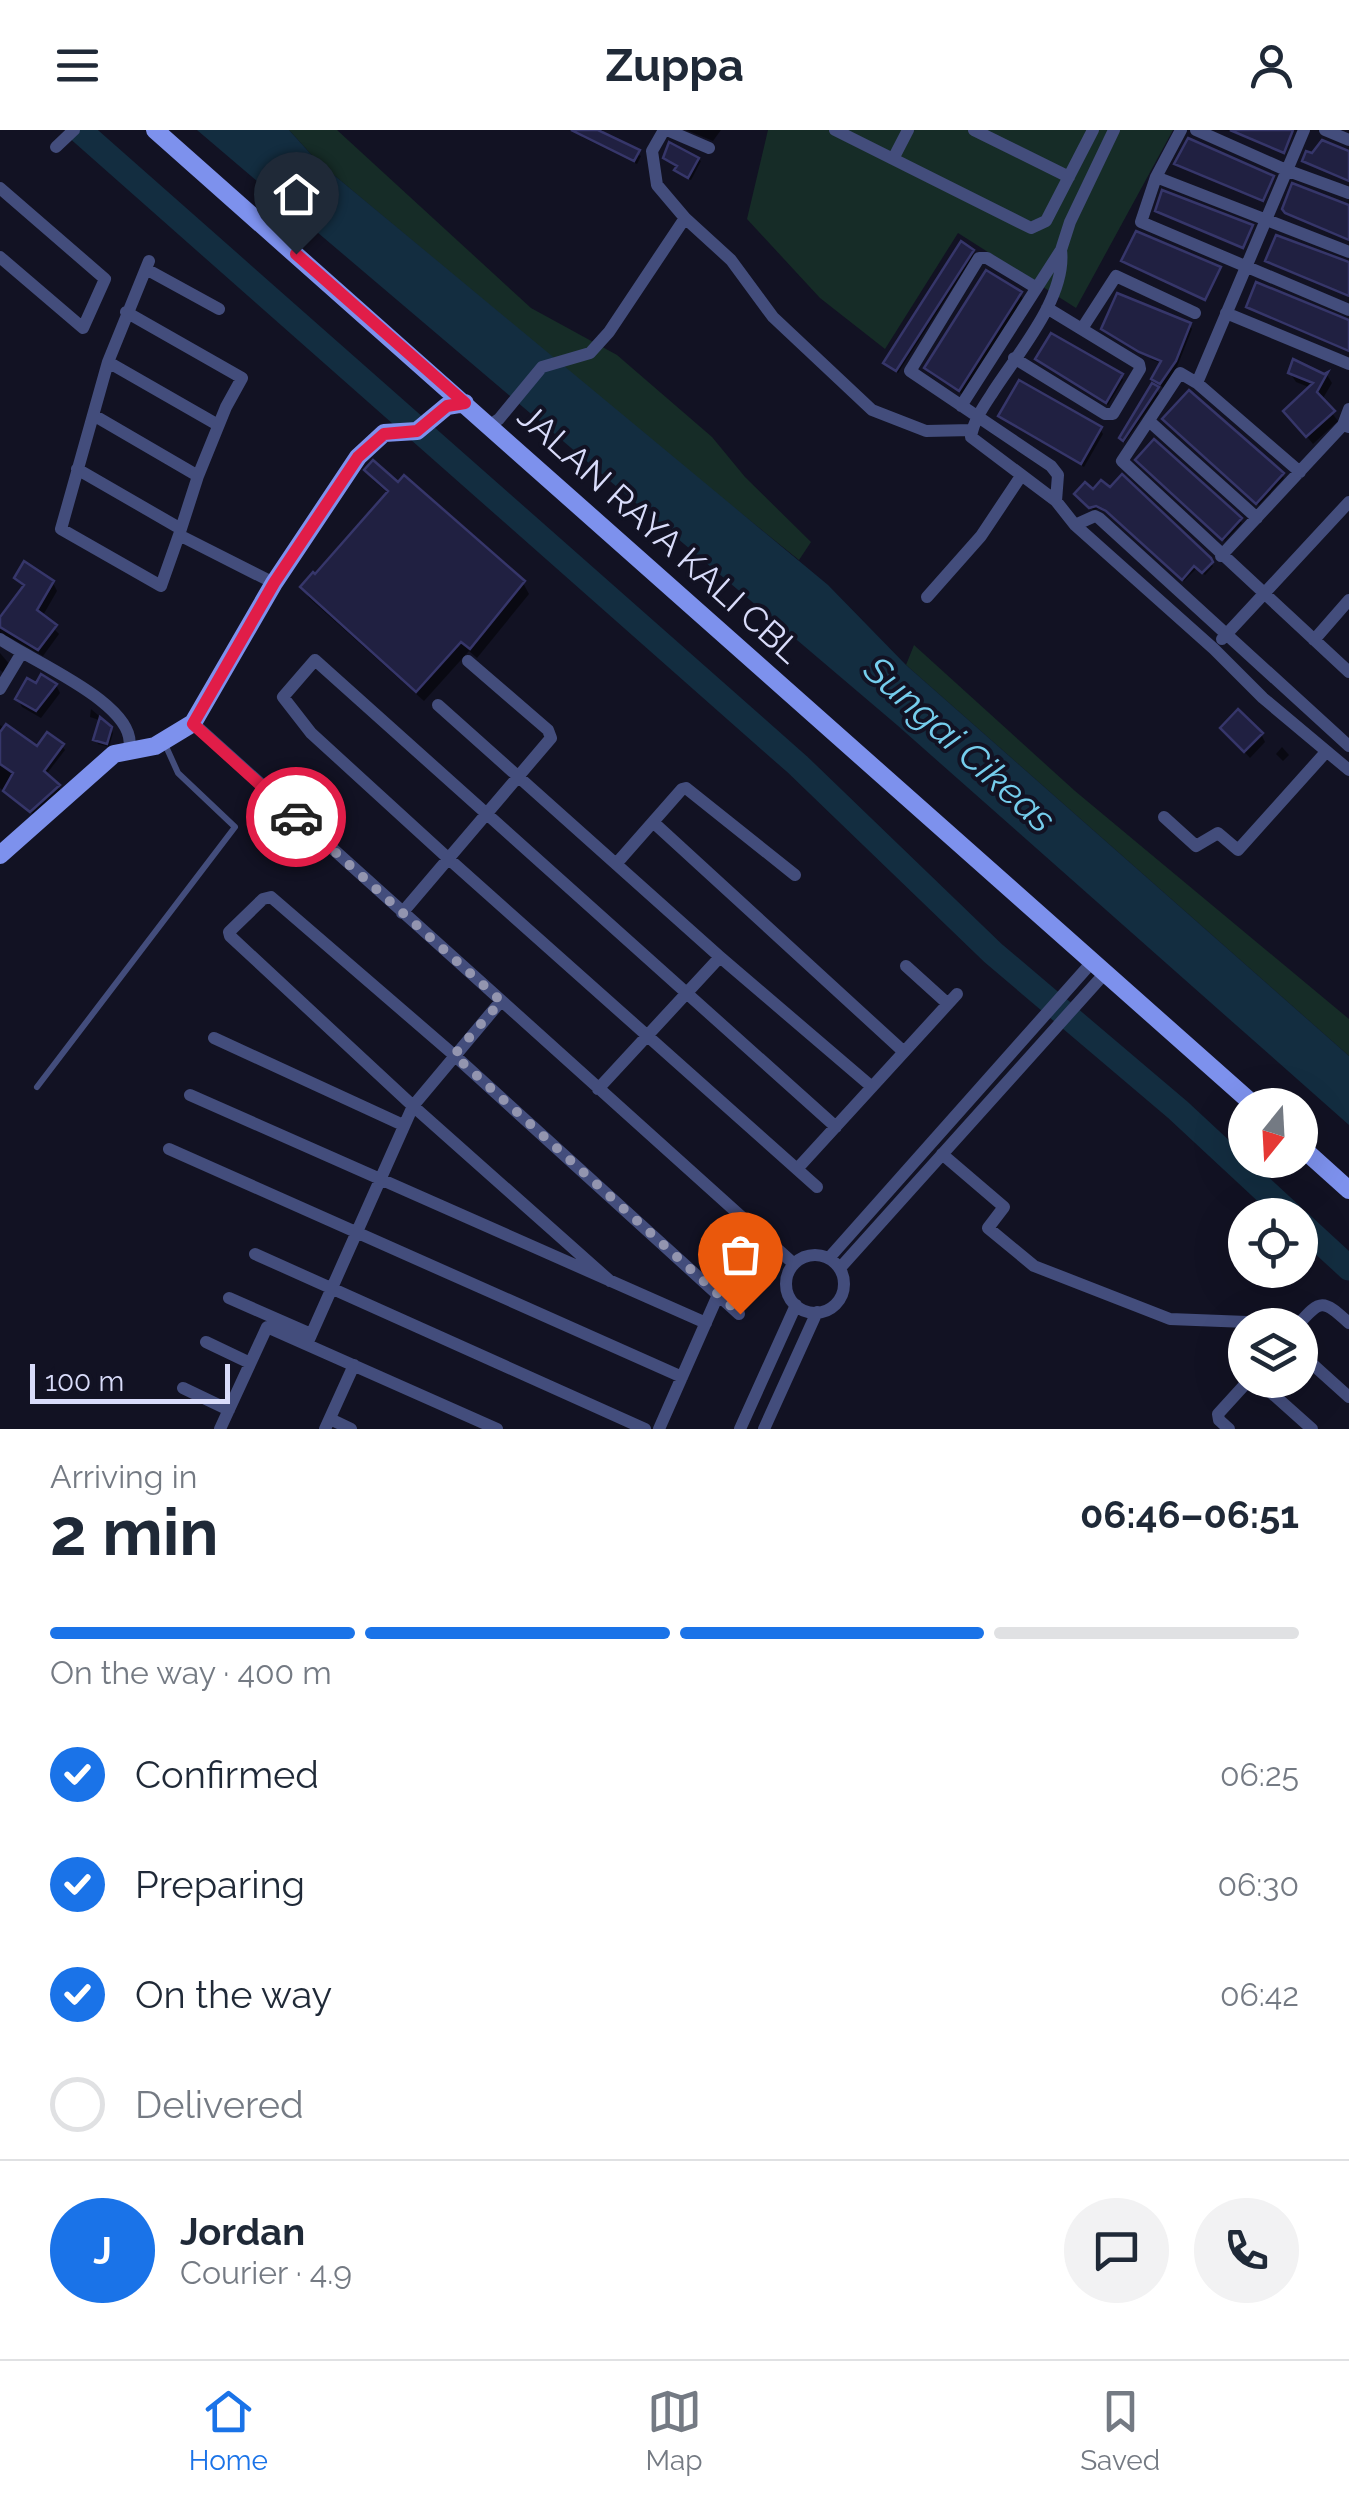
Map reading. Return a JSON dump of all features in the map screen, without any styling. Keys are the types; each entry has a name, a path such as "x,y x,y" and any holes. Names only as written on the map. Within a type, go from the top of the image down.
{"main road":[{"name":"JALAN RAYA KALI CBL","path":"156,130 465,403 494,422 1235,1088"},
{"path":"0,856 114,754 163,741 193,724 274,583 358,457 384,434 417,431 447,406 465,403"},
{"path":"1318,1162 1349,1190"}],"street":[{"path":"56,147 74,130"},
{"path":"710,148 665,130 652,150 657,184 686,218 732,260 773,317 872,410 926,431 970,415 1014,358 1048,308 1063,266 1061,250"},
{"path":"835,130 1032,228 1046,220 1093,130"},
{"path":"894,159 908,130"},
{"path":"974,130 1069,177"},
{"path":"1114,130 1070,222 1061,250 1038,283 970,415 973,439 1056,501 1075,525 1263,698 1349,770"},
{"path":"1180,130 1156,176 1141,222 1349,310"},
{"path":"1196,130 1349,193"},
{"path":"1197,383 1304,130"},
{"path":"1325,130 1349,140"},
{"path":"1156,176 1349,252"},
{"path":"0,188 105,279 83,328 0,257"},
{"path":"494,422 542,367 590,353 686,218"},
{"path":"1055,289 1051,280 1038,283 987,258 979,258 910,371 1056,471 1056,501"},
{"path":"126,312 242,378 198,476 161,586 61,529 108,362 126,312 147,265 219,308"},
{"path":"1083,327 1116,276 1195,313"},
{"path":"1014,358 1110,416 1140,366 1048,308"},
{"path":"1226,313 1349,364"},
{"path":"108,362 218,425"},
{"path":"1300,472 1197,383 1176,374 1150,421 1117,456 1349,672"},
{"path":"1221,556 1346,426 1349,410"},
{"path":"95,416 198,476"},
{"path":"1150,421 1257,518"},
{"path":"78,469 180,532 274,583"},
{"path":"927,598 981,536 1021,476"},
{"path":"1214,649 1349,502"},
{"path":"1075,525 1094,516 1100,518 1349,746"},
{"path":"1314,640 1349,600"},
{"path":"0,639 114,710 128,729 135,748"},
{"path":"0,689 21,654"},
{"path":"817,1187 450,860 306,728 282,697 315,660 836,1127"},
{"path":"402,913 550,742 551,733 468,661"},
{"path":"438,705 872,1087"},
{"path":"193,724 794,1264"},
{"path":"1164,817 1196,846 1218,833 1238,850 1326,752"},
{"path":"616,864 682,788 689,789 794,875"},
{"path":"654,822 904,1052"},
{"path":"610,1280 413,1106 228,932 263,900 272,897 454,1055 740,1314"},
{"path":"598,1089 720,956"},
{"path":"797,1169 952,999 906,966"},
{"path":"834,1263 1014,1048 1060,997 1100,966"},
{"path":"834,1263 942,1154 1072,1008 1100,966"},
{"path":"309,1339 413,1106 501,1001"},
{"path":"214,1038 403,1124"},
{"path":"1014,1048 1026,1060"},
{"path":"190,1096 706,1323"},
{"path":"169,1150 682,1377"},
{"path":"942,1154 1004,1207 988,1228 1034,1266 1170,1319 1228,1321"},
{"path":"255,1254 645,1429"},
{"path":"807,1256 834,1263 844,1282 841,1297 831,1308 817,1312 796,1305 787,1285 794,1264 807,1256"},
{"path":"659,1429 718,1294"},
{"path":"229,1298 354,1365 497,1429"},
{"path":"740,1429 796,1305"},
{"path":"1312,1308 1328,1305 1349,1323"},
{"path":"764,1429 817,1312"},
{"path":"220,1429 267,1327 309,1339"},
{"path":"206,1342 250,1363"},
{"path":"352,1429 327,1424 354,1365"},
{"path":"1318,1369 1349,1397"},
{"path":"183,1388 229,1410"},
{"path":"1229,1429 1218,1414 1233,1398"},
{"path":"1277,1398 1312,1429"}],"lane":[{"path":"37,1087 234,828 178,773 163,741"}],"green space":[{"path":"289,130 337,130 531,308 617,355 712,437 745,477 811,542 799,560 317,161"},
{"path":"768,130 1173,130 1076,308 958,233 885,349 820,298 747,219"},
{"path":"914,645 1075,791 1349,1019 1349,1056 906,665"}],"water":[{"name":"Sungai Cikeas","path":"197,130 289,130 317,161 828,585 906,665 1349,1056 1349,1125 1318,1098 1318,1088 1307,1088 897,725"}],"building":[{"path":"571,130 598,130 640,150 634,161"},
{"path":"1230,130 1293,130 1284,153"},
{"path":"1188,138 1274,176 1263,201 1174,164"},
{"path":"1322,140 1349,151 1349,181 1302,161 1306,151 1312,153"},
{"path":"669,142 699,158 688,178 663,158"},
{"path":"1292,183 1349,205 1349,240 1285,213 1282,209"},
{"path":"1162,190 1253,225 1243,248 1155,211"},
{"path":"1136,231 1221,267 1205,300 1121,261"},
{"path":"1276,235 1349,262 1349,296 1265,261"},
{"path":"961,241 974,250 896,371 883,363"},
{"path":"986,270 1022,292 959,391 924,368"},
{"path":"1256,282 1349,320 1349,351 1246,307"},
{"path":"1117,293 1191,323 1176,361 1160,384 1151,379 1161,361 1101,329"},
{"path":"1051,333 1123,374 1106,403 1035,359"},
{"path":"1293,359 1324,374 1328,372 1317,392 1335,411 1306,437 1283,411 1313,383 1288,373"},
{"path":"1019,380 1102,427 1081,464 998,416"},
{"path":"1152,383 1159,387 1123,441 1119,438"},
{"path":"1189,390 1284,473 1256,504 1162,419"},
{"path":"1154,439 1242,518 1222,540 1135,460"},
{"path":"373,460 398,482 404,475 525,581 470,649 461,642 416,692 300,587 388,491 364,470"},
{"path":"1122,474 1211,558 1213,562 1202,573 1194,566 1182,580 1106,511 1096,506 1089,508 1074,494 1085,482 1093,489 1101,480 1110,487"},
{"path":"24,561 54,581 37,610 57,625 38,650 0,627 0,617 24,585 14,578"},
{"path":"41,674 57,684 36,711 15,699 27,678 36,683"},
{"path":"1238,709 1263,733 1244,752 1220,728"},
{"path":"100,717 112,727 107,744 93,740"},
{"path":"6,724 37,746 47,732 64,744 44,771 60,785 30,812 3,791 13,773 0,764 0,732"}],"waterway":[{"path":"79,130 798,765 993,953 1178,1110 1273,1198"},
{"path":"1318,1240 1349,1268"}],"way so far":[{"path":"296,817 501,1001 454,1055 740,1314"}],"route":[{"path":"296,254 465,403 447,406 417,431 384,434 358,457 274,583 193,724 296,817"}]}
